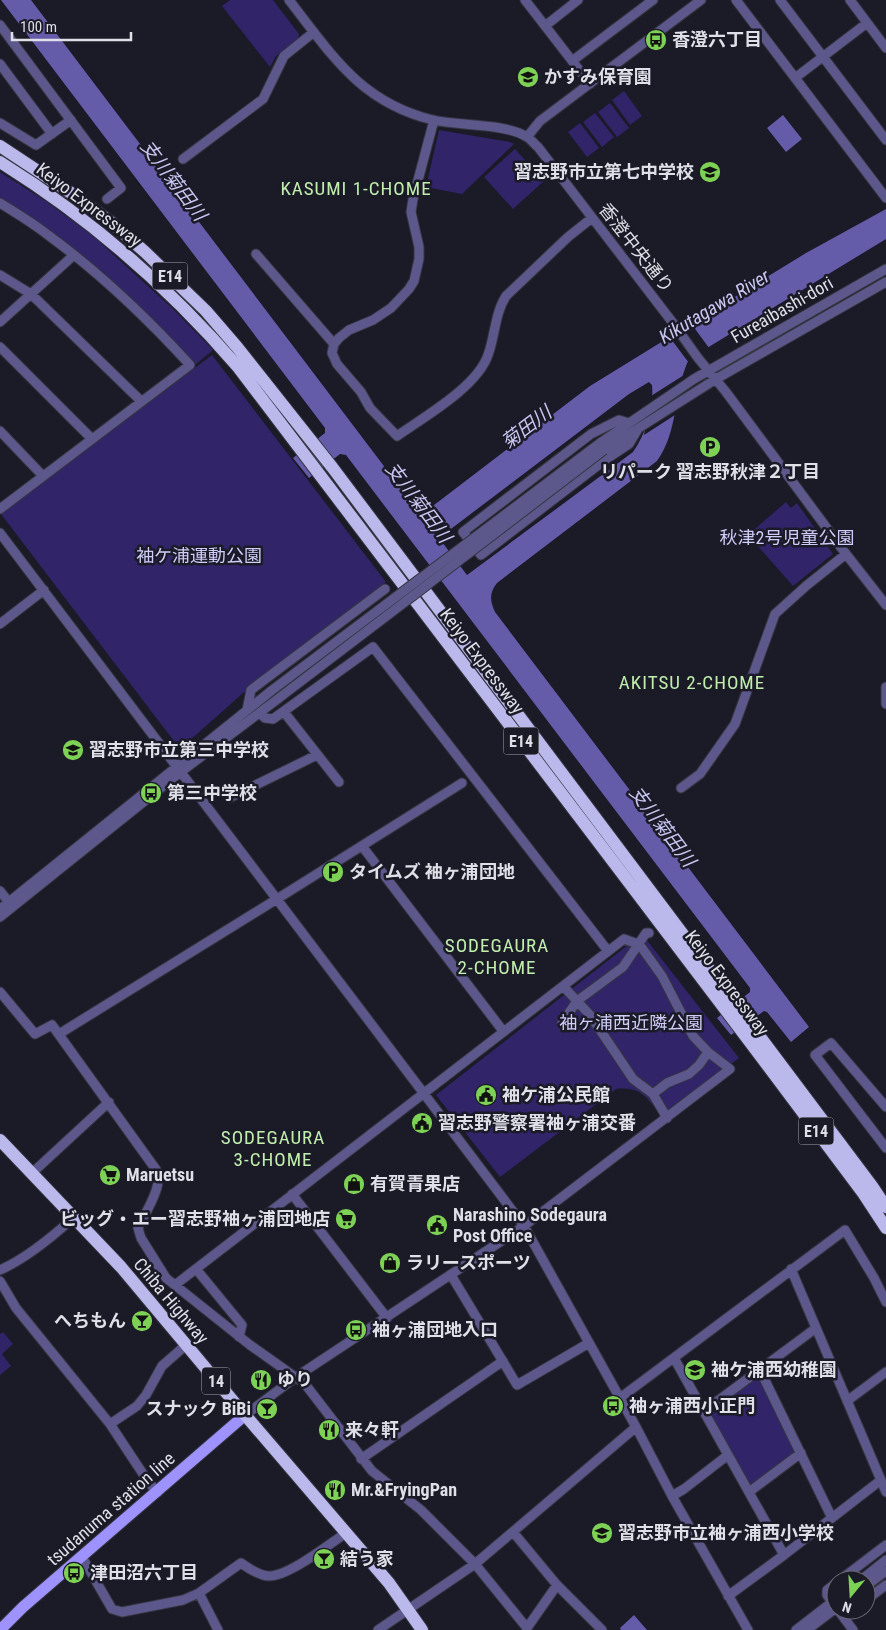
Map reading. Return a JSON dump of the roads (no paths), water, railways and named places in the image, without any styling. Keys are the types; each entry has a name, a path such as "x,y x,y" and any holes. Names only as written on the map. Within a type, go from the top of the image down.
{"highway":[{"name":"Keiyo Expressway","path":"0,146 74,195 112,223 145,252 212,318 332,466 728,1004"},
{"name":"Keiyo Expressway","path":"0,162 41,188 92,226 158,282 238,367 319,476 749,1031 872,1186 886,1207"},
{"name":"Keiyo Expressway","path":"749,1031 886,1228"},
{"name":"Chiba Highway","path":"0,1140 121,1268 389,1582 422,1630"}],"main road":[{"name":"tsudanuma station line","path":"0,1630 19,1611 245,1415"}],"street":[{"name":"香澄中央通り","path":"290,0 335,60 357,82 372,93 394,105 434,120 509,130 527,137 538,148 673,323 699,360 716,379 886,605"},
{"path":"525,0 590,84"},
{"path":"545,26 578,0"},
{"path":"572,62 653,0"},
{"path":"527,137 540,121 701,0"},
{"path":"736,0 886,197"},
{"path":"780,0 886,140"},
{"path":"850,0 886,48"},
{"path":"795,78 867,23"},
{"path":"0,25 121,188 107,199"},
{"path":"183,159 263,99 284,56 314,32"},
{"path":"0,64 52,134"},
{"path":"0,123 36,145 71,120"},
{"path":"434,120 411,212 420,259 414,281 391,308 373,320 349,330 334,344 332,353 336,364 361,392 370,408 396,436 434,410 476,376 488,356 500,304 568,237 592,218"},
{"path":"0,203 48,234 74,255 154,326 190,365 0,509"},
{"path":"256,254 334,344"},
{"path":"0,322 74,255"},
{"name":"Fureaibashi-dori","path":"602,446 629,423 694,380 886,269"},
{"path":"0,275 31,294 141,401"},
{"name":"Fureaibashi-dori","path":"602,446 638,429 716,379 886,282"},
{"path":"0,347 92,439"},
{"path":"629,423 619,420 591,434 463,532 482,555 605,460 629,444 638,429"},
{"path":"0,431 43,476"},
{"path":"0,917 11,904 271,691 602,446"},
{"path":"179,768 260,713 602,446"},
{"path":"0,532 524,1226 748,1630"},
{"path":"681,788 700,774 735,724 774,614 846,554"},
{"path":"247,710 251,690 386,589"},
{"path":"0,624 44,590"},
{"path":"260,713 265,718 273,720 373,647 608,951"},
{"path":"886,687 886,704"},
{"path":"284,712 339,782"},
{"path":"229,798 317,755"},
{"path":"59,1034 462,783"},
{"path":"362,846 503,1031"},
{"path":"0,891 11,904"},
{"path":"0,909 11,904"},
{"path":"562,1023 576,1001 623,967 646,933 649,933"},
{"path":"176,1285 624,939 638,944 662,976 693,1036 708,1052 730,1069 524,1226 296,1377 245,1415"},
{"path":"563,986 590,1015 633,1079 653,1094 667,1118"},
{"path":"0,992 34,1034 52,1025 109,1102 159,1176 158,1187 138,1228 166,1278 239,1336 305,1384 361,1459 372,1471 421,1510 475,1564 527,1628 557,1585"},
{"path":"886,1107 831,1043 815,1055 886,1148"},
{"path":"653,1094 666,1083 689,1074 699,1065 708,1052"},
{"path":"31,1174 109,1102"},
{"path":"292,1194 387,1318"},
{"path":"0,1270 10,1266 36,1249 74,1218"},
{"path":"620,1398 844,1230 874,1278 886,1302"},
{"path":"196,1268 242,1325 239,1336"},
{"path":"791,1269 886,1492"},
{"path":"451,1276 517,1385 589,1343"},
{"path":"0,1281 16,1308 110,1424 149,1483 158,1492"},
{"path":"704,1411 816,1328"},
{"path":"110,1424 137,1406 146,1395 162,1366 186,1345"},
{"path":"674,1358 784,1555"},
{"path":"361,1459 502,1361"},
{"path":"760,1370 832,1518"},
{"path":"847,1402 886,1372"},
{"path":"378,1630 475,1564 636,1427"},
{"path":"749,1492 801,1453"},
{"path":"672,1496 728,1455"},
{"path":"728,1596 881,1480"},
{"path":"512,1532 557,1585 602,1630"},
{"path":"82,1557 104,1598 112,1609 118,1611 175,1602 200,1593 241,1563 267,1576 279,1574 305,1561 346,1533"},
{"path":"853,1570 886,1545"},
{"path":"874,1570 886,1560"},
{"path":"200,1593 218,1630"},
{"path":"796,1630 826,1613"},
{"path":"807,1630 826,1615"}],"place":[{"name":"香澄六丁目","path":"656,40"},
{"name":"かすみ保育園","path":"528,77"},
{"name":"習志野市立第七中学校","path":"710,172"},
{"name":"リパーク 習志野秋津２丁目","path":"710,447"},
{"name":"習志野市立第三中学校","path":"73,750"},
{"name":"第三中学校","path":"151,793"},
{"name":"タイムズ 袖ヶ浦団地","path":"333,872"},
{"name":"袖ケ浦公民館","path":"486,1095"},
{"name":"習志野警察署袖ヶ浦交番","path":"422,1123"},
{"name":"Maruetsu","path":"110,1175"},
{"name":"有賀青果店","path":"354,1184"},
{"name":"ビッグ・エー習志野袖ヶ浦団地店","path":"346,1219"},
{"name":"Narashino Sodegaura Post Office","path":"437,1225"},
{"name":"ラリースポーツ","path":"390,1263"},
{"name":"へちもん","path":"142,1321"},
{"name":"袖ヶ浦団地入口","path":"356,1330"},
{"name":"袖ケ浦西幼稚園","path":"695,1370"},
{"name":"ゆり","path":"261,1380"},
{"name":"袖ヶ浦西小正門","path":"613,1406"},
{"name":"スナック BiBi","path":"267,1409"},
{"name":"来々軒","path":"329,1430"},
{"name":"Mr.&FryingPan","path":"335,1490"},
{"name":"習志野市立袖ヶ浦西小学校","path":"602,1533"},
{"name":"結う家","path":"324,1559"},
{"name":"津田沼六丁目","path":"74,1573"}],"district":[{"name":"KASUMI 1-CHOME","path":"356,188"},
{"name":"AKITSU 2-CHOME","path":"692,682"},
{"name":"SODEGAURA 2-CHOME","path":"497,956"},
{"name":"SODEGAURA 3-CHOME","path":"273,1148"}],"water label":[{"name":"支川菊田川","path":"174,180"},
{"name":"Kikutagawa River","path":"714,306"},
{"name":"菊田川","path":"526,427"},
{"name":"支川菊田川","path":"419,502"},
{"name":"支川菊田川","path":"663,826"}],"park label":[{"name":"秋津2号児童公園","path":"787,538"},
{"name":"袖ケ浦運動公園","path":"199,556"},
{"name":"袖ヶ浦西近隣公園","path":"631,1023"}]}
